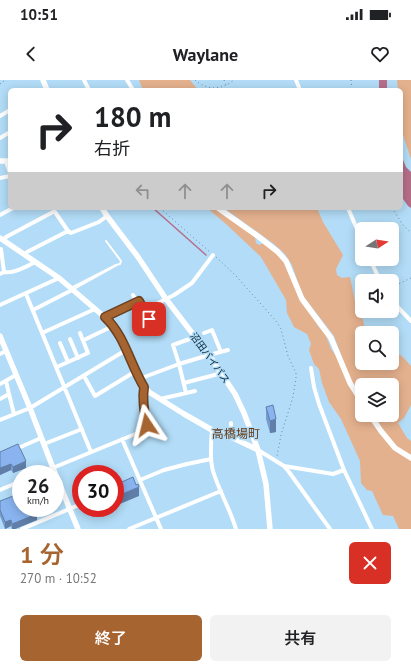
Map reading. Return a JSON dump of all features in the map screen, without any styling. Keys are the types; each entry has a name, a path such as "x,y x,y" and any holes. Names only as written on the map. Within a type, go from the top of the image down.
{"street":[{"path":"0,215 9,210"},
{"name":"沼田バイパス","path":"103,210 138,257 166,299 222,373 235,394 258,450 266,484 270,529"},
{"path":"221,210 260,237 286,261 302,299 331,338 350,383 355,391"},
{"path":"349,210 355,224"},
{"path":"35,262 9,274 2,273 1,250 3,240 54,212 70,233 99,222 107,216"},
{"path":"25,255 27,252 68,231"},
{"path":"3,240 59,278 105,317 119,334 139,379 144,387 153,395 212,430 258,450 284,466 330,529"},
{"path":"144,310 174,295 192,283 213,255"},
{"path":"0,305 59,278"},
{"path":"33,310 71,289"},
{"path":"26,294 91,452"},
{"path":"133,295 137,302 139,301 153,328"},
{"path":"105,317 137,302"},
{"path":"399,308 411,321"},
{"path":"42,333 95,309"},
{"path":"86,339 113,326"},
{"path":"204,334 212,330 221,352"},
{"path":"57,367 88,353 80,333"},
{"path":"0,336 52,465"},
{"path":"186,393 173,345 195,337"},
{"path":"70,339 78,358"},
{"path":"60,343 68,362"},
{"path":"0,420 30,408 126,350"},
{"path":"139,379 179,364 228,350"},
{"path":"0,354 6,351"},
{"path":"311,368 319,404 344,470 372,529"},
{"path":"84,376 95,396 136,371"},
{"path":"184,383 222,373"},
{"path":"0,384 16,375"},
{"path":"6,381 14,414"},
{"path":"60,465 146,430 147,427 143,392 144,387"},
{"path":"160,399 195,391"},
{"path":"0,398 9,394"},
{"path":"375,422 395,448 411,458"},
{"path":"231,423 231,437"},
{"path":"44,444 82,429"},
{"path":"212,430 211,459 213,471 236,529"},
{"path":"14,449 41,438"},
{"path":"122,439 160,529"},
{"path":"133,481 164,470 211,459"},
{"path":"284,466 333,474 344,470"},
{"path":"0,490 12,485"},
{"path":"129,529 221,491"},
{"path":"64,495 78,529"},
{"path":"22,529 70,509"}],"lane":[{"path":"71,289 120,264 121,261 106,241"}],"path":[{"path":"0,84 4,80"},
{"path":"196,80 201,85 213,88 227,85 234,80"},
{"path":"224,80 227,85"},
{"path":"162,210 236,276 276,321 281,329 288,356 296,372 296,385 281,435 276,460"},
{"path":"393,210 403,225 411,233"},
{"path":"399,284 411,278"}],"shaded area":[{"path":"139,80 190,80 196,88 142,88"},
{"path":"397,80 411,80 411,159 403,135 403,88 398,88"},
{"path":"403,160 406,167 411,172 411,208 403,199"},
{"path":"209,210 218,210 255,237 256,243 259,245 264,243 272,249 285,264 312,316 318,326 325,333 331,349 338,358 349,384 355,394 355,422 372,422 379,433 411,460 411,529 399,529 393,516 383,515 372,491 367,490 361,483 360,461 341,419 329,402 319,369 314,364 309,350 311,344 307,334 294,327 287,313 286,300 261,257"},
{"path":"227,210 318,210 323,222 343,255 336,269 337,275 342,278 350,277 355,301 355,318 362,318 363,320 364,326 355,326 355,370 399,370 399,354 411,366 411,405 404,418 398,423 407,438 411,441 411,455 397,447 378,422 399,422 399,378 355,378 355,387 351,381 334,336 304,297 292,265 285,254 274,244"}],"building":[{"path":"273,405 276,419 270,421 266,407"},
{"path":"18,444 26,461 17,465 12,466 11,464 0,468 0,452"},
{"path":"133,477 136,485 138,484 139,487 124,493 124,481"},
{"path":"12,496 12,517 30,517 12,524 11,520 5,522 0,510 0,501"}],"waterway":[{"path":"383,80 383,88"},
{"path":"155,210 206,255"}],"district":[{"name":"高橋場町","path":"236,433"}],"route":[{"path":"147,425 144,407 144,387 119,334 105,317 139,301 149,319"}]}
